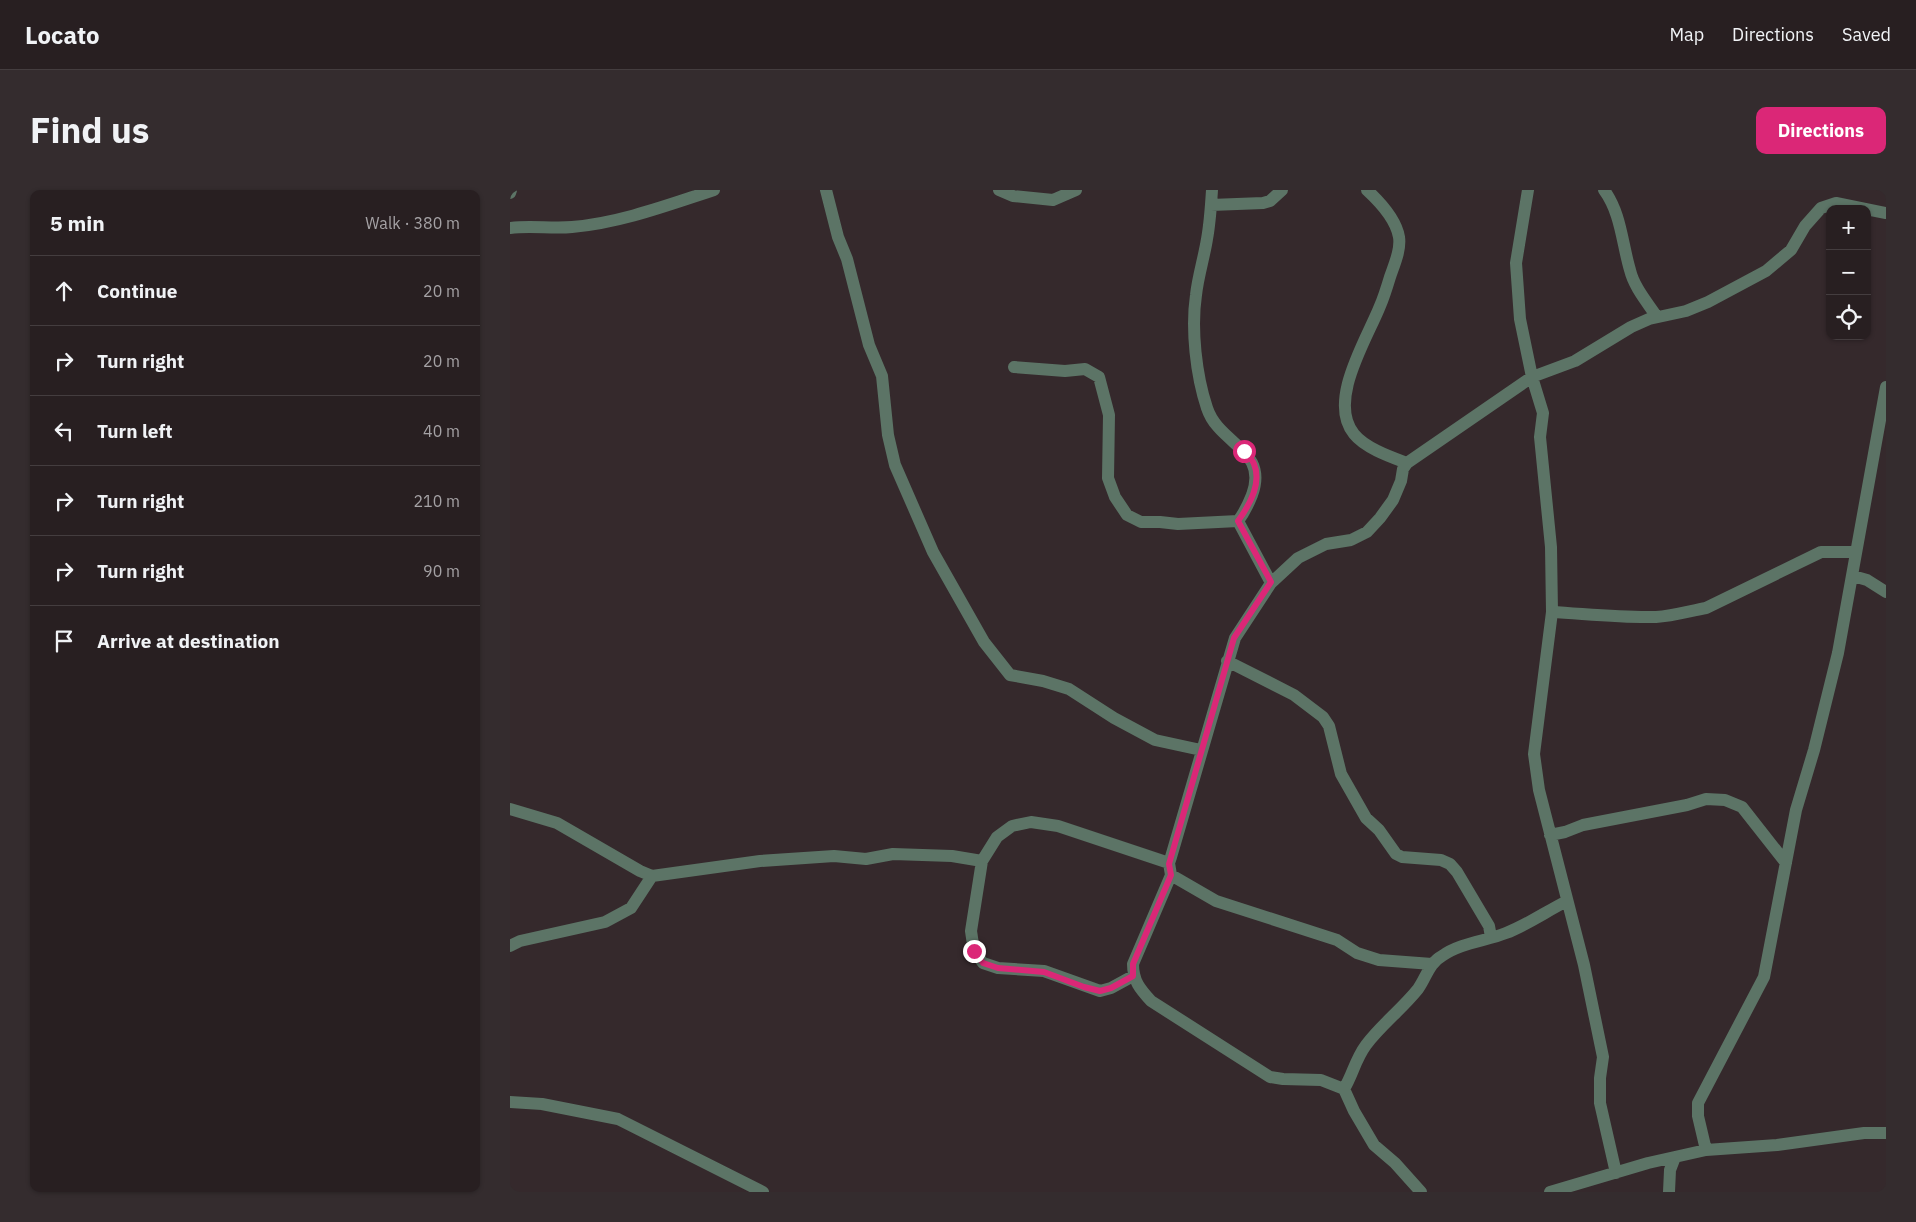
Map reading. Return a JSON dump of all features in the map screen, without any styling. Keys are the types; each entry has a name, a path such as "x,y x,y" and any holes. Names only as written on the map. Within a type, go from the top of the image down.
{"street":[{"path":"510,228 525,226 570,228 608,222 714,190"},
{"path":"826,190 838,237 847,259 869,345 882,376 888,435 895,465 933,552 984,642 1010,675 1043,681 1069,689 1114,718 1155,740 1202,750"},
{"path":"999,190 1013,196 1052,200 1076,190"},
{"path":"1212,190 1207,238 1196,296 1195,337 1198,371 1207,409 1218,428 1244,451 1254,463 1256,484 1246,510 1238,521"},
{"path":"1211,205 1263,203 1270,201 1282,190"},
{"path":"1367,190 1377,199 1390,217 1397,231 1398,247 1380,306 1357,357 1345,394 1345,416 1349,428 1355,436 1382,454 1407,463"},
{"path":"1528,190 1516,263 1520,319 1532,377 1542,413 1540,437 1551,547 1552,612 1534,754 1539,790 1584,965 1603,1056 1600,1078 1600,1103 1616,1173"},
{"path":"1604,190 1616,213 1630,272 1657,317"},
{"path":"1421,1192 1395,1163 1374,1145 1354,1111 1344,1089 1321,1080 1283,1079 1270,1076 1151,1001 1139,989 1133,976 1133,964 1170,869 1226,661 1234,638 1271,582 1298,558 1326,544 1351,540 1367,532 1393,500 1407,463 1532,377 1575,362 1631,327 1657,317 1686,311 1708,302 1766,271 1791,250 1805,226 1821,208 1836,203 1886,213"},
{"path":"1014,367 1065,371 1086,369 1099,377 1108,415 1108,478 1114,497 1127,515 1141,522 1178,524 1238,521"},
{"path":"1706,1150 1698,1116 1698,1104 1764,977 1796,810 1814,750 1838,653 1886,387"},
{"path":"1238,521 1271,582"},
{"path":"1552,612 1658,617 1700,609 1821,552 1856,552"},
{"path":"1853,576 1867,580 1886,592"},
{"path":"1226,661 1294,695 1324,717 1329,726 1342,774 1366,818 1379,830 1396,854 1402,857 1441,860 1450,864 1457,872 1489,926 1491,937"},
{"path":"1550,835 1583,825 1687,805 1706,799 1725,800 1742,807 1786,863"},
{"path":"510,809 556,823 652,876 760,861 834,856 866,859 902,854 952,856 982,861"},
{"path":"1133,976 1111,988 1100,991 1044,972 998,968 983,963 974,951 971,931 982,861 997,837 1012,826 1031,822 1058,826 1170,869 1216,901 1337,940 1357,953 1379,960 1432,964"},
{"path":"510,946 520,941 605,922 631,908 652,876"},
{"path":"1344,1089 1351,1077 1354,1062 1367,1044 1425,980 1432,964 1448,951 1507,933 1567,901"},
{"path":"510,1102 542,1104 618,1119 764,1192"},
{"path":"1550,1192 1706,1150 1777,1145 1864,1133 1886,1133"},
{"path":"1669,1192 1670,1170 1675,1157"}],"route":[{"path":"974,951 983,963 998,968 1044,972 1100,991 1111,988 1133,976 1133,964 1171,875 1169,864 1234,638 1271,582 1238,521 1246,510 1256,484 1254,463 1244,451"}]}
